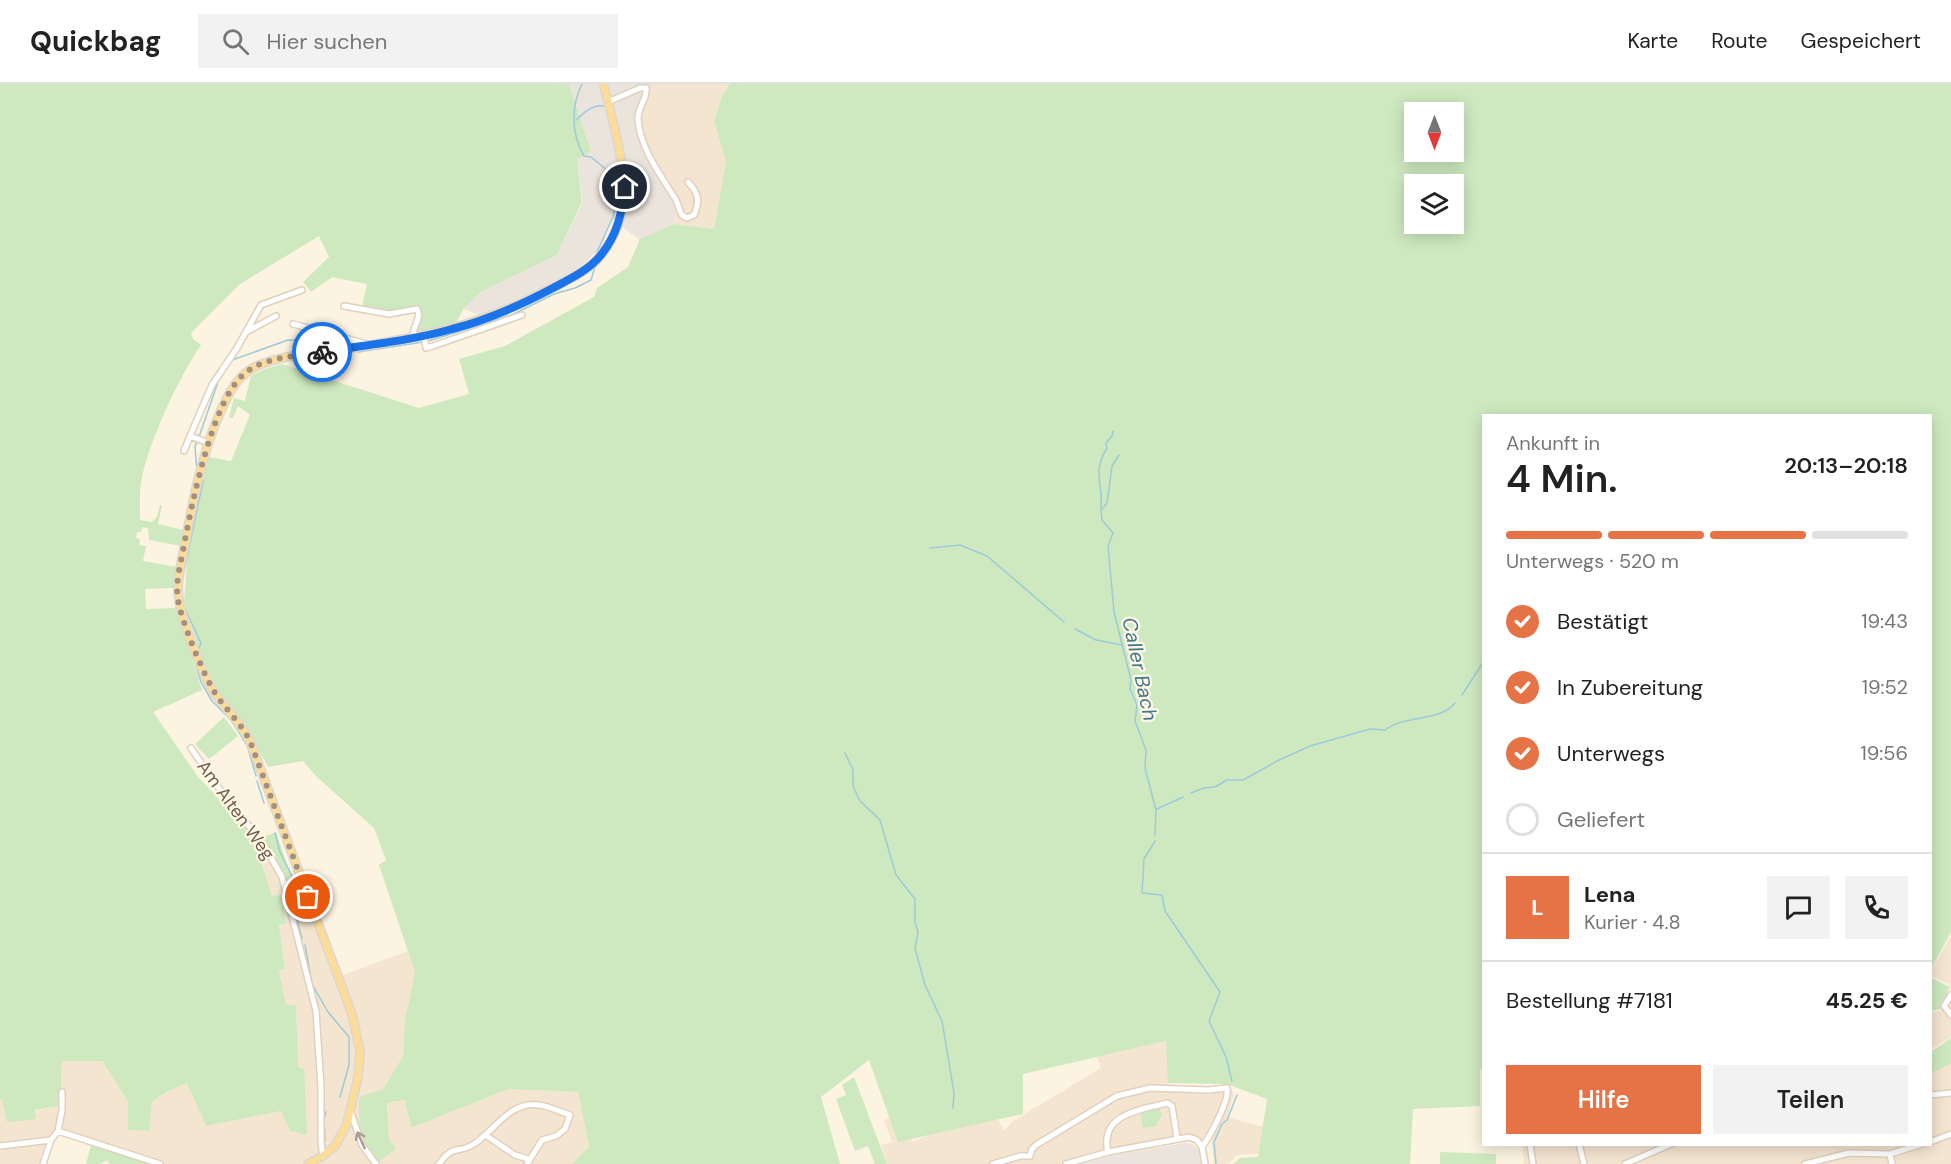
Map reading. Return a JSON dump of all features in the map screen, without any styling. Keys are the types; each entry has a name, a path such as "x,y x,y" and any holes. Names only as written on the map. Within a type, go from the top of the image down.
{"main road":[{"path":"308,1164 323,1156 340,1140 351,1113 360,1052 352,1014 250,741 244,729 212,689 184,621 178,600 178,580 206,442 231,391 245,372 267,362 454,329 518,306 580,273 601,256 620,219 625,187 621,158 604,86"}],"street":[{"path":"604,86 612,84"},
{"path":"608,102 639,88 646,88 647,92 639,112 639,124 655,167 675,198 680,213 687,218 694,215 699,201 688,182"},
{"path":"184,451 193,437 212,385 261,305 302,290"},
{"path":"344,306 389,314 417,309 419,317 413,330 413,337"},
{"path":"424,335 426,348 522,315"},
{"path":"246,332 276,316"},
{"path":"294,324 369,345"},
{"path":"193,437 206,442"},
{"name":"Am Alten Weg","path":"191,748 215,783 264,845 282,877 316,1011 323,1156"},
{"path":"1951,995 1944,1006 1951,1015"},
{"path":"993,1164 1020,1156 1030,1160 1032,1149 1036,1145 1117,1096 1150,1088 1208,1090 1227,1088 1227,1098 1202,1147"},
{"path":"43,1164 51,1140 58,1131 62,1110 62,1092"},
{"path":"1932,1095 1951,1094"},
{"path":"1108,1152 1107,1134 1116,1121 1126,1114 1167,1103 1172,1106 1177,1138"},
{"path":"439,1164 453,1149 470,1147 487,1136 512,1110 527,1104 540,1105 570,1115 565,1129 556,1136 542,1140 527,1162 487,1136"},
{"path":"351,1113 362,1145 376,1164"},
{"path":"58,1131 160,1164"},
{"path":"1932,1141 1951,1134"},
{"path":"1066,1164 1108,1152 1189,1137 1197,1140 1202,1147 1205,1164"},
{"path":"0,1146 51,1140"},
{"path":"1530,1146 1533,1164"},
{"path":"1580,1146 1584,1164"},
{"path":"1625,1164 1666,1146"},
{"path":"1805,1164 1849,1153 1890,1154 1916,1146"},
{"path":"1890,1154 1892,1164"}],"shaded area":[{"path":"569,84 643,84 644,96 638,111 643,137 676,202 674,224 640,240 612,219 601,248 581,266 551,287 482,317 463,308 481,292 557,255 583,202 577,159 591,152"},
{"path":"643,84 730,84 722,96 714,120 726,162 714,229 674,224 676,202 650,155 639,121 645,96"},
{"path":"274,858 289,901 303,896 335,978 408,951 415,972 405,1020 403,1056 383,1089 389,1139 387,1103 405,1100 411,1128 509,1089 578,1092 589,1147 572,1164 167,1164 59,1135 51,1135 39,1164 0,1164 0,1099 35,1111 60,1106 62,1061 102,1061 128,1102 128,1130 152,1102 187,1082 206,1126 281,1111 304,1068 298,1068 296,1005 286,1005 279,969 285,968 279,925 286,924 281,896 272,897 261,862"},
{"path":"1951,936 1951,985 1932,976 1932,969"},
{"path":"1951,991 1951,1037 1932,1048 1932,1012 1942,1010"},
{"path":"1166,1041 1169,1089 1208,1092 1231,1089 1234,1094 1227,1117 1263,1127 1259,1154 1237,1155 1228,1164 1214,1164 1211,1139 1201,1143 1190,1135 1109,1150 1059,1164 887,1164 881,1145 892,1142 884,1120 901,1114 912,1142 963,1121 996,1116 1004,1131 1013,1121 1101,1068 1097,1057"},
{"path":"1951,1064 1951,1164 1523,1164 1522,1146 1932,1146 1932,1073"},
{"path":"1185,1143 1192,1144 1199,1150 1201,1164 1082,1164 1105,1157"}],"green space":[{"path":"0,84 569,84 591,152 577,159 582,202 557,255 481,292 464,308 453,328 414,336 419,309 395,313 362,307 367,284 332,277 311,292 303,282 329,257 319,236 240,284 191,333 193,339 201,345 166,409 146,462 140,488 140,520 152,522 162,505 158,524 183,530 181,546 149,540 148,528 142,527 141,532 137,532 136,538 140,539 139,545 146,546 143,561 177,567 174,588 145,589 146,609 176,608 202,690 153,712 198,777 258,839 276,832 287,865 303,896 288,902 273,858 261,862 272,896 281,895 286,924 279,925 285,969 279,970 286,1005 296,1005 298,1067 304,1069 307,1135 290,1131 281,1111 206,1126 187,1083 168,1091 152,1102 149,1131 128,1130 128,1102 102,1061 62,1061 60,1106 35,1110 36,1119 7,1122 2,1099 0,1099"},
{"path":"730,84 1951,84 1951,932 1932,967 1932,414 1482,414 1482,1069 1480,1069 1480,1106 1413,1109 1410,1164 1233,1164 1240,1158 1258,1157 1267,1099 1227,1084 1168,1083 1166,1041 1023,1074 1023,1114 898,1142 869,1060 821,1097 840,1164 572,1164 589,1147 578,1092 509,1089 411,1128 405,1100 387,1103 389,1139 396,1149 377,1163 361,1132 359,1097 383,1089 403,1056 405,1020 415,972 379,865 386,860 374,828 316,776 303,761 268,767 246,727 224,702 200,654 184,602 188,549 197,499 209,457 231,461 250,415 238,406 233,418 229,417 234,398 245,401 251,376 282,364 419,408 469,394 459,359 505,346 594,297 597,288 628,267 640,239 674,224 714,229 726,162 714,121 722,96"},
{"path":"224,717 238,736 209,759 195,744"},
{"path":"1932,978 1950,987 1940,1009 1932,1011"},
{"path":"1951,1038 1951,1064 1932,1073 1932,1051"},
{"path":"854,1077 887,1164 875,1164 868,1146 855,1151 836,1099 846,1095 842,1085"},
{"path":"1159,1107 1162,1115 1156,1126 1143,1128 1140,1111"},
{"path":"91,1145 155,1164 110,1164 107,1160 100,1164 86,1164"},
{"path":"1440,1152 1496,1154 1496,1164 1440,1164"}],"waterway":[{"path":"582,84 574,111 577,139 584,156 591,157 608,171 607,196 615,206 613,217 596,254"},
{"path":"576,120 592,108 604,106"},
{"path":"428,341 512,315 554,294 575,288 591,280 595,267"},
{"path":"232,360 288,340 347,343"},
{"path":"358,352 423,342"},
{"path":"199,437 219,379"},
{"name":"Caller Bach","path":"1101,508 1100,464 1107,448 1106,443 1113,431"},
{"path":"197,441 195,447 197,471"},
{"name":"Caller Bach","path":"1119,455 1112,466 1107,503 1101,510 1102,520 1113,533 1108,546 1114,612 1131,680 1130,689 1137,705 1135,721 1146,750 1145,768 1156,810 1155,835"},
{"path":"181,586 203,481"},
{"path":"930,548 960,545 987,556 1064,622"},
{"path":"182,594 184,607 201,643 199,648"},
{"path":"1075,629 1096,640 1122,645"},
{"path":"193,657 201,682 212,701 231,720 247,745 256,776"},
{"path":"1462,695 1482,664"},
{"path":"1191,793 1215,787 1227,780 1243,780 1310,746 1370,729 1385,730 1403,722 1441,713 1455,703"},
{"path":"845,753 853,770 853,786 860,801 880,820 896,875 915,899 915,922 918,932 915,948 925,985 942,1021 954,1093 953,1108"},
{"path":"257,781 264,803"},
{"path":"1157,809 1183,797"},
{"path":"275,833 280,852 299,890 295,911 302,939"},
{"name":"Caller Bach","path":"1155,841 1144,859 1142,893 1162,895 1165,911 1220,992 1209,1021 1226,1057 1232,1081"},
{"path":"305,945 312,984 328,1012 349,1037 349,1065 340,1097"},
{"name":"Caller Bach","path":"1216,1164 1214,1142 1222,1124 1227,1120 1237,1095"},
{"path":"325,1141 326,1112"}],"way so far":[{"path":"308,897 250,741 234,715 212,689 182,613 177,588 190,517 206,451 231,391 241,376 255,366 322,352"}],"route":[{"path":"322,352 454,329 518,306 580,273 601,256 610,242 620,219 625,187"}]}
